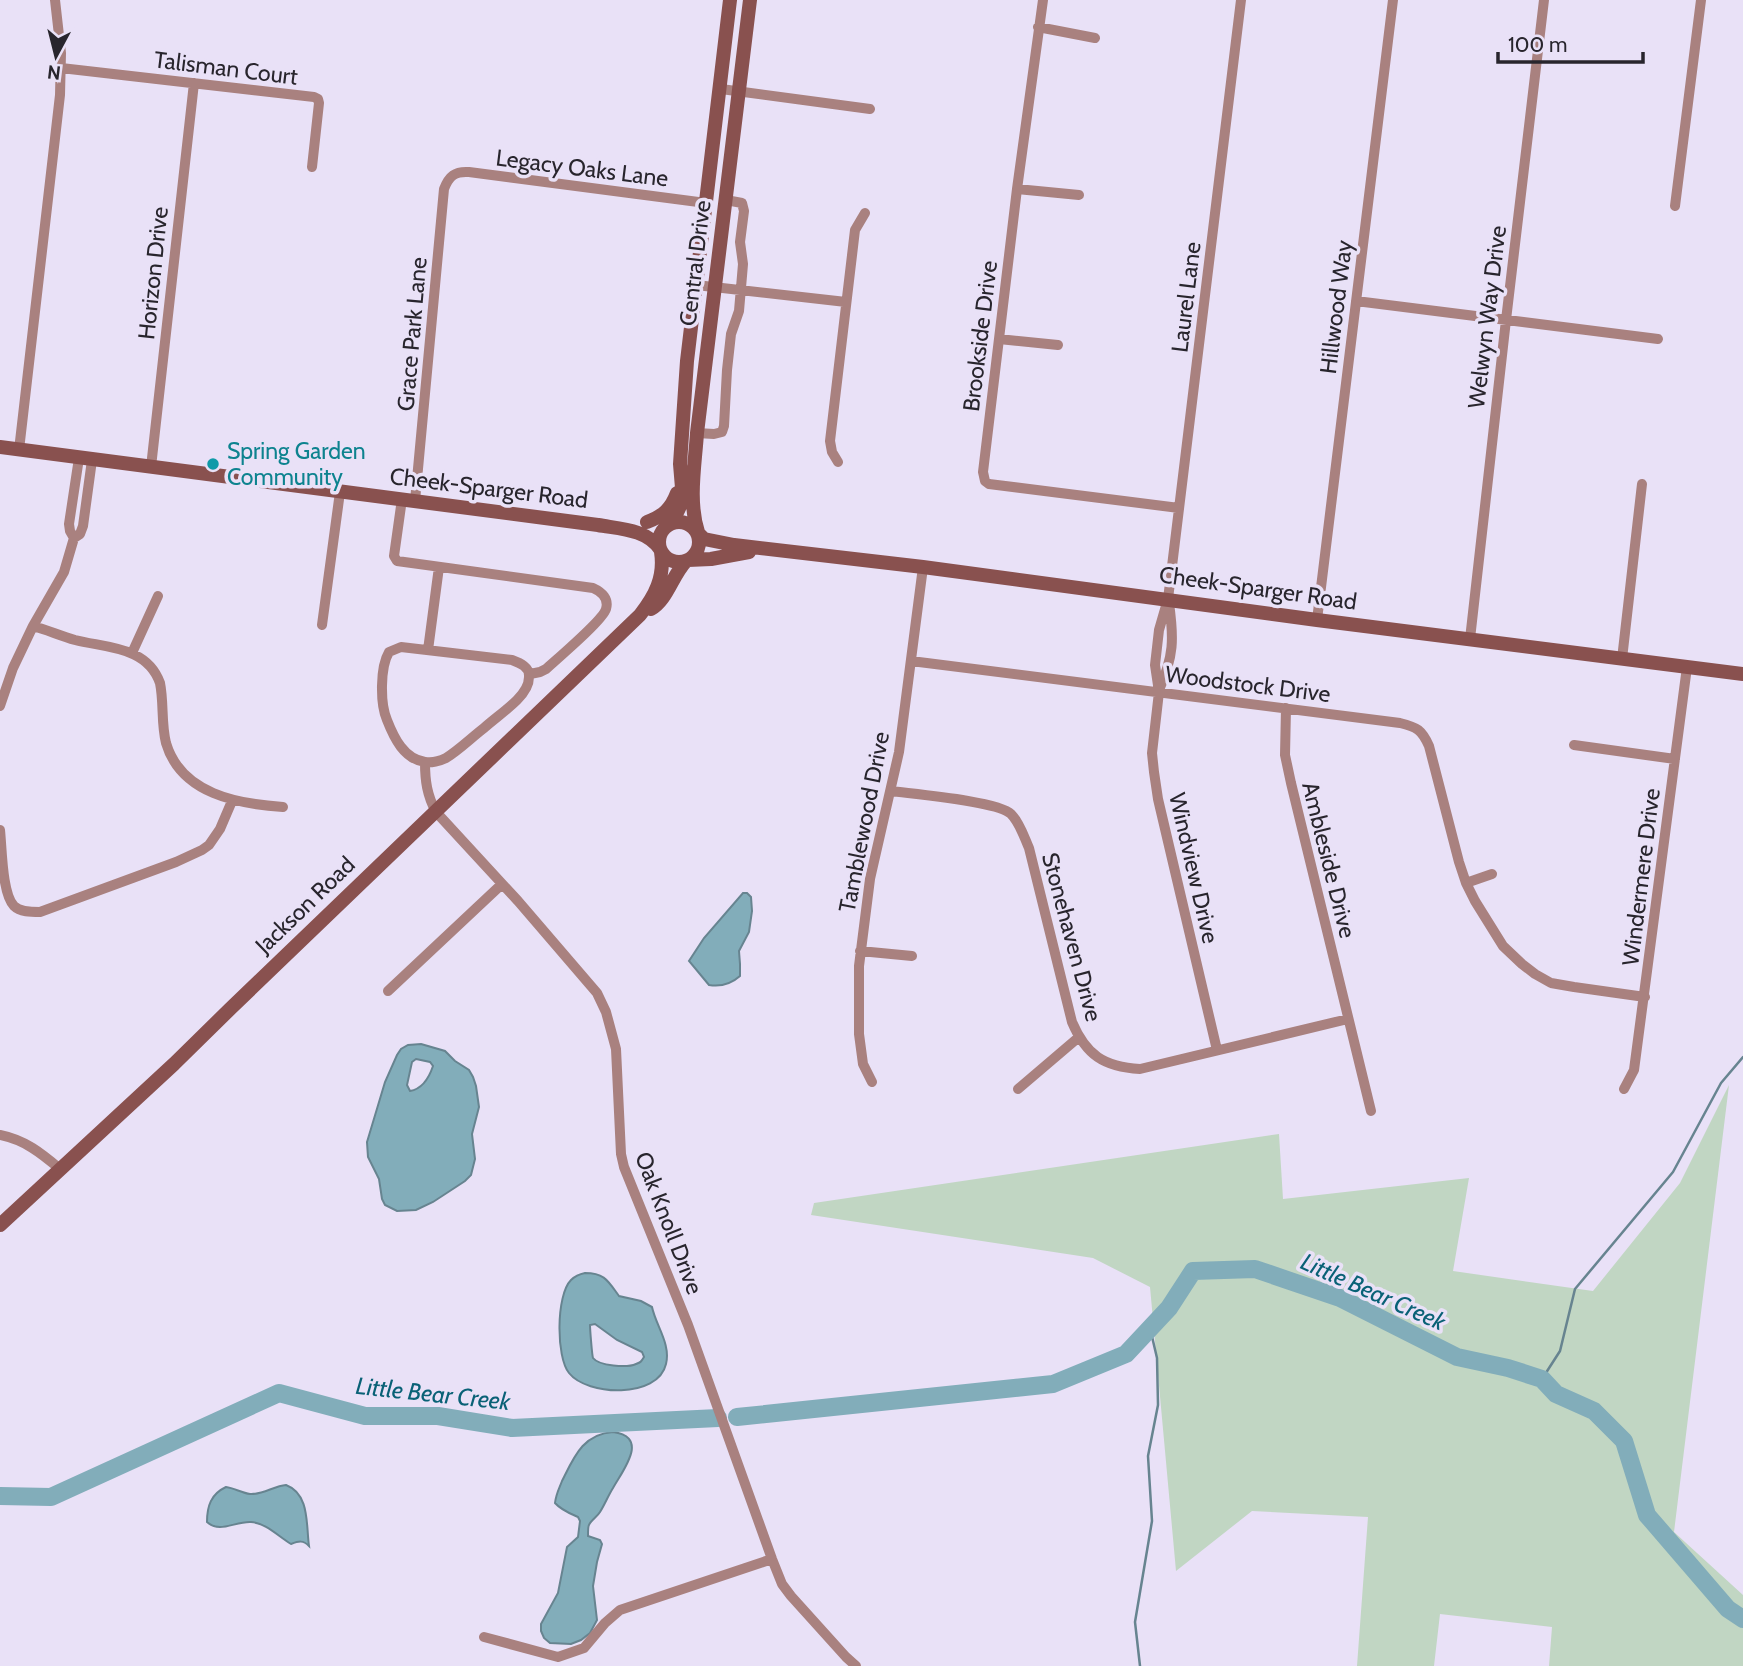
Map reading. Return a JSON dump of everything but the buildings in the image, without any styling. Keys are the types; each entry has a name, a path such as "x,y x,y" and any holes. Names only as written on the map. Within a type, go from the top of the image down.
{"main road":[{"name":"Central Drive","path":"671,523 683,500 680,464 687,362 730,0"},
{"name":"Central Drive","path":"698,533 693,517 697,433 750,0"},
{"name":"Cheek-Sparger Road","path":"0,447 598,525 647,535 660,550"},
{"path":"647,522 661,517 673,502 678,489 680,464"},
{"path":"684,522 698,533 700,540 697,552 687,561 674,562 660,550 662,531 671,523 684,522"},
{"name":"Cheek-Sparger Road","path":"598,525 671,523"},
{"name":"Cheek-Sparger Road","path":"698,533 705,539 718,542 1743,674"},
{"name":"Cheek-Sparger Road","path":"687,561 768,548"},
{"name":"Jackson Road","path":"0,1224 174,1064 640,615 651,601 660,580 663,564 660,550"},
{"name":"Jackson Road","path":"640,615 663,599 673,578 687,561"}],"street":[{"path":"19,450 60,94 61,68 55,0"},
{"name":"Brookside Drive","path":"1043,0 999,338 983,472 985,481 989,484 1179,508"},
{"name":"Laurel Lane","path":"1168,599 1241,0"},
{"name":"Hillwood Way","path":"1317,620 1393,0"},
{"name":"Welwyn Way Drive","path":"1470,639 1545,0"},
{"path":"1675,206 1701,0"},
{"path":"1038,27 1095,38"},
{"name":"Talisman Court","path":"61,68 314,97 319,103 312,167"},
{"name":"Horizon Drive","path":"151,467 194,83"},
{"path":"721,89 870,109"},
{"name":"Legacy Oaks Lane","path":"453,174 469,172 706,203"},
{"name":"Grace Park Lane","path":"439,567 395,559 408,500 444,189 453,174"},
{"path":"1017,189 1079,195"},
{"path":"697,433 722,432 731,334 739,312 743,264 740,242 744,211 742,203 726,200"},
{"path":"838,462 830,441 855,230 865,213"},
{"path":"696,285 846,302"},
{"path":"1356,301 1658,339"},
{"path":"999,338 1058,345"},
{"path":"0,706 13,668 64,572 74,538 80,534 83,525 85,459"},
{"path":"1622,659 1642,484"},
{"path":"322,625 340,492"},
{"path":"428,650 439,567 593,588 603,594 607,603 603,616 546,669 530,674"},
{"name":"Tamblewood Drive","path":"872,1082 863,1064 859,1034 860,951 870,879 899,752 923,567"},
{"path":"132,653 158,596"},
{"name":"Windview Drive","path":"1168,599 1159,630 1155,665 1158,692 1152,753 1158,799 1217,1050"},
{"path":"33,626 76,640 118,648 132,653 146,663 158,676 162,691 162,723 167,745 178,766 194,783 232,801 283,807"},
{"path":"401,647 512,660 524,666 530,674 526,690 517,700 444,760 425,762 409,756 397,741 385,716 382,694 384,664 389,652 401,647"},
{"name":"Woodstock Drive","path":"911,660 1415,726 1425,736 1429,746 1466,883 1503,946 1535,974 1552,982 1645,997"},
{"name":"Windermere Drive","path":"1624,1088 1634,1070 1645,997 1687,667"},
{"name":"Ambleside Drive","path":"1286,708 1285,755 1289,774 1371,1111"},
{"path":"1574,745 1675,759"},
{"path":"425,762 425,786 436,812"},
{"name":"Stonehaven Drive","path":"891,791 993,805 1011,814 1029,848 1072,1022 1089,1051 1115,1066 1140,1069 1348,1019"},
{"path":"0,830 6,894 15,907 27,912 40,912 202,850 220,830 232,801"},
{"name":"Oak Knoll Drive","path":"436,812 597,993 606,1012 616,1049 621,1154 624,1167 688,1325 772,1559 782,1584 791,1596 856,1666"},
{"path":"1466,883 1492,874"},
{"path":"388,991 502,884"},
{"path":"860,951 912,956"},
{"path":"1018,1089 1079,1037"},
{"path":"0,1135 20,1140 39,1151 60,1170"},
{"path":"484,1637 558,1657 567,1655 584,1648 620,1610 772,1559"}],"green space":[{"path":"1729,1085 1674,1532 1743,1595 1743,1666 1549,1666 1552,1627 1440,1614 1434,1666 1357,1666 1368,1517 1252,1511 1176,1571 1150,1287 1093,1258 811,1215 814,1203 1279,1134 1283,1199 1469,1178 1453,1271 1593,1291 1680,1183"}],"water":[{"path":"743,893 751,897 752,911 749,932 739,951 740,976 726,984 709,985 689,961 704,938"},
{"path":"421,1044 445,1051 469,1070 476,1086 479,1107 472,1134 475,1159 471,1175 433,1202 416,1210 397,1211 385,1205 382,1199 379,1179 368,1157 367,1142 385,1082 397,1055 408,1045","holes":["416,1059 430,1062 433,1066 427,1079 418,1088 410,1091 407,1085 412,1062"]},
{"path":"583,1273 602,1276 619,1296 641,1301 652,1307 665,1342 667,1357 660,1375 650,1383 637,1388 605,1389 578,1381 569,1373 562,1354 560,1312 566,1288 573,1279","holes":["595,1324 617,1340 642,1352 644,1357 639,1363 632,1365 620,1366 596,1361 593,1358 590,1325"]},
{"path":"613,1432 624,1435 630,1440 632,1447 627,1464 600,1512 588,1527 588,1536 600,1540 602,1544 593,1586 597,1620 590,1633 581,1640 571,1644 550,1643 544,1638 541,1624 558,1593 567,1547 578,1537 580,1521 555,1503 557,1494 581,1448 594,1437"},
{"path":"286,1485 294,1489 303,1503 309,1546 301,1542 291,1544 257,1523 245,1522 217,1527 207,1522 211,1501 226,1487 254,1494"}],"waterway":[{"path":"1542,1379 1560,1351 1575,1289 1673,1172 1721,1083 1743,1057"},
{"name":"Little Bear Creek","path":"737,1417 1053,1384 1126,1354 1169,1308 1193,1271 1255,1269 1340,1298 1457,1357 1508,1368 1542,1379 1556,1394 1594,1411 1624,1441 1647,1515 1728,1609 1743,1619"},
{"path":"1140,1666 1135,1622 1152,1521 1148,1456 1158,1405 1157,1358 1150,1328"},
{"name":"Little Bear Creek","path":"0,1496 51,1497 279,1393 365,1416 438,1416 512,1428 718,1418"}],"place":[{"name":"Spring Garden Community","path":"213,464"}]}
